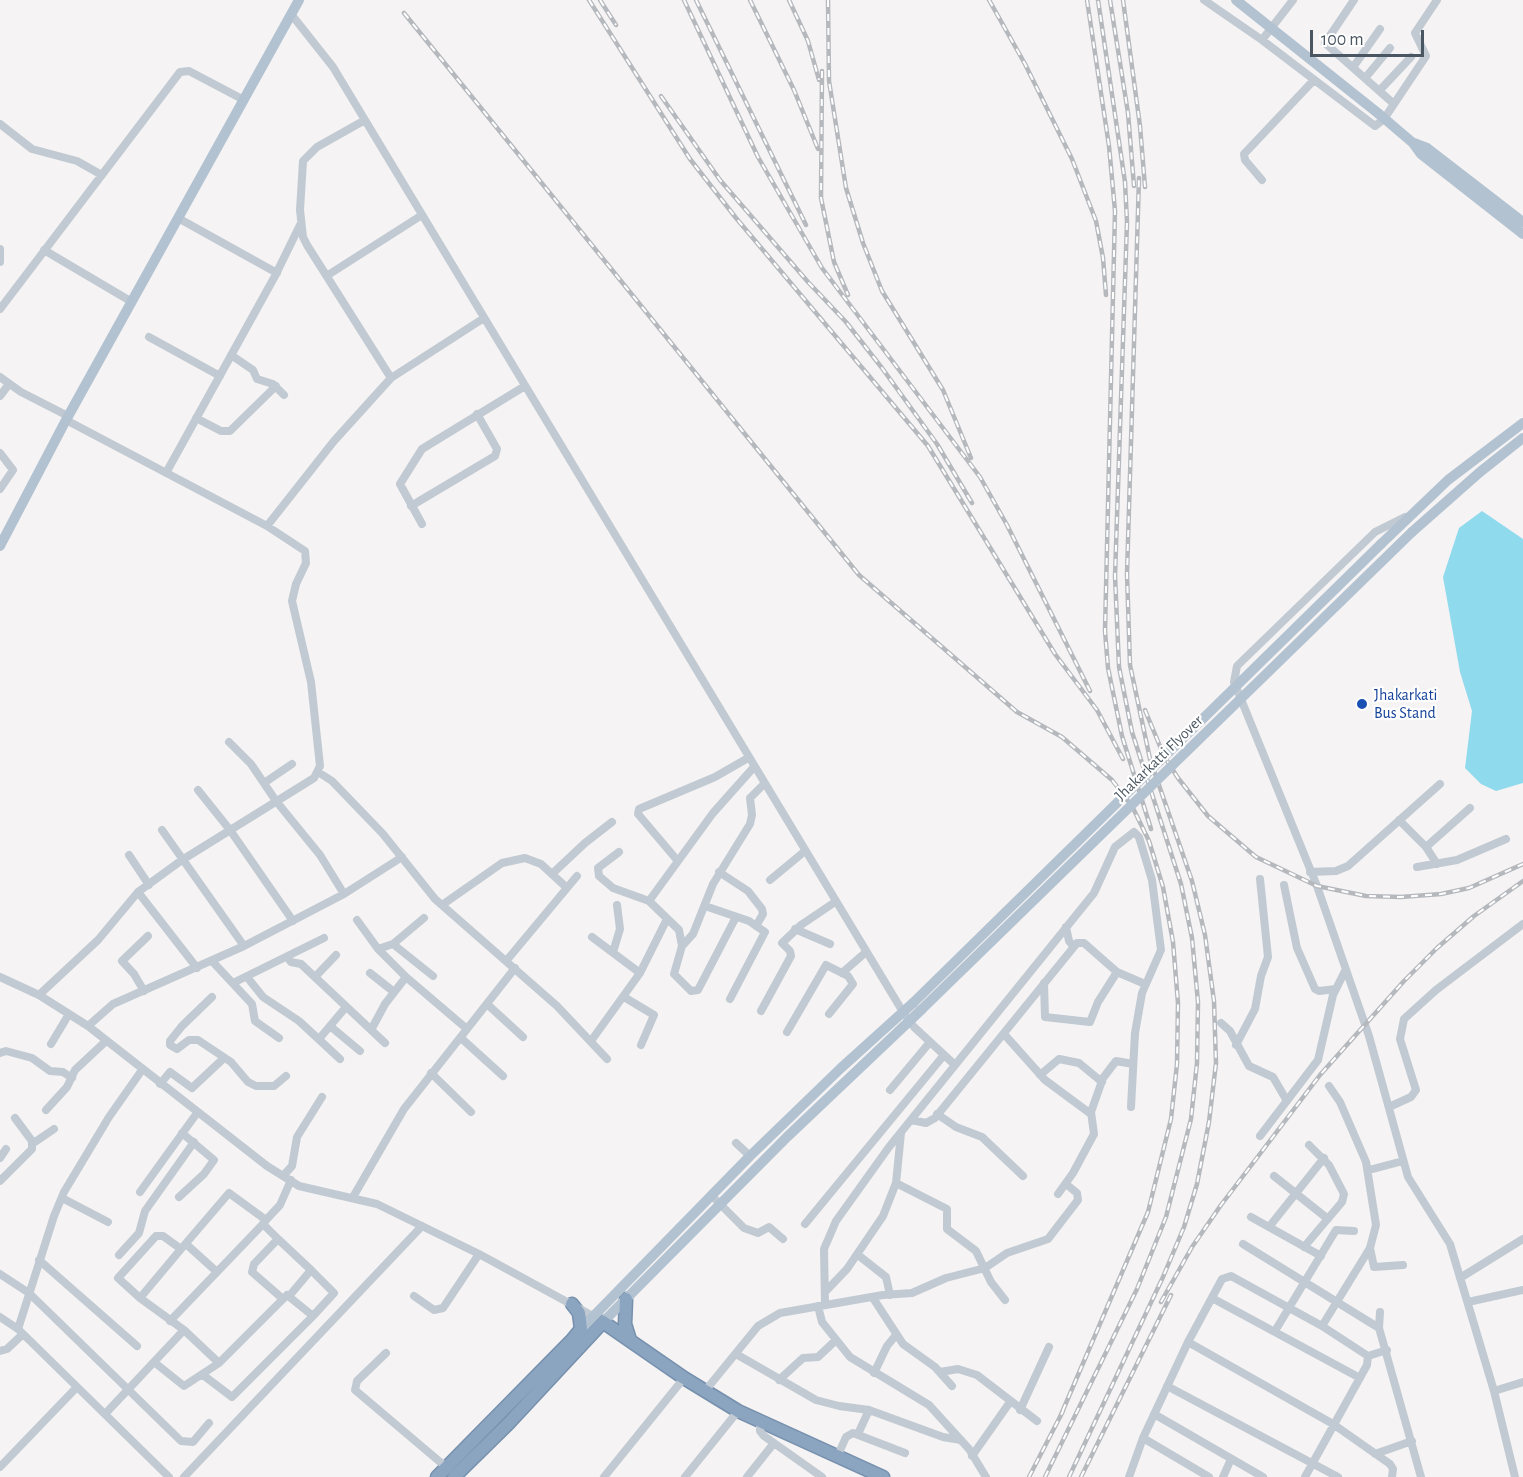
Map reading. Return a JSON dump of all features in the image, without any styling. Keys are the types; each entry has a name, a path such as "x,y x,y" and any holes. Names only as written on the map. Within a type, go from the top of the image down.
{"highway":[{"path":"626,1299 625,1324 630,1340"},
{"path":"437,1477 450,1472 467,1456 581,1329 579,1313 572,1304"},
{"path":"481,1441 603,1322 684,1378 738,1411 883,1477"}],"main road":[{"path":"0,546 67,418 298,0"},
{"path":"1236,0 1381,116 1413,143 1421,154 1523,234"},
{"path":"1413,143 1427,148 1523,222"},
{"name":"Jhakarkatti Flyover","path":"906,1017 1408,516 1448,480 1523,423"},
{"name":"Jhakarkatti Flyover","path":"917,1006 1429,515 1523,438"},
{"path":"581,1329 591,1316 711,1195 840,1068 906,1017"},
{"path":"603,1322 866,1060 906,1017"}],"street":[{"path":"1204,0 1262,40 1370,124 1378,125 1381,116 1394,104 1426,56 1415,33 1437,0"},
{"path":"1354,0 1325,43 1354,66 1394,104"},
{"path":"1262,40 1290,1"},
{"path":"291,14 333,68 906,1017 955,1065"},
{"path":"1354,66 1380,29"},
{"path":"1366,77 1390,48"},
{"path":"1380,90 1411,57"},
{"path":"0,309 100,174 180,72 189,71 244,100"},
{"path":"1262,180 1245,160 1244,154 1313,81"},
{"path":"364,120 308,153 301,171 301,224 303,237 392,378"},
{"path":"0,125 32,149 77,161 100,174"},
{"path":"328,275 422,215"},
{"path":"178,218 277,273"},
{"path":"166,472 277,273 301,224"},
{"path":"0,249 0,262"},
{"path":"44,250 132,302"},
{"path":"267,526 334,441 392,378 484,318"},
{"path":"149,337 220,376"},
{"path":"231,355 253,370 259,381 276,386 284,395"},
{"path":"0,377 67,418 267,526 301,547 307,556 292,601 311,682 320,766 318,772 314,778 182,860 138,892 98,940 39,994"},
{"path":"0,396 9,384"},
{"path":"196,418 221,431 230,431 276,386"},
{"path":"422,524 400,484 422,449 525,386"},
{"path":"411,506 495,456 497,449 477,414"},
{"path":"0,453 13,470 0,489"},
{"path":"1408,516 1375,532 1237,666 1233,674 1310,872 1369,1036 1412,1187 1444,1233 1460,1278 1494,1390 1515,1477"},
{"path":"229,742 251,764 276,801 320,855 344,894"},
{"path":"677,860 638,814 639,809 715,777 748,758"},
{"path":"264,783 291,764"},
{"path":"649,902 713,813 754,767"},
{"path":"318,772 332,781 402,857 442,905 507,960 607,1059"},
{"path":"736,917 696,991 691,991 674,974 682,946 693,934 719,872 750,824 752,815 750,798 764,784"},
{"path":"1310,872 1336,871 1348,866 1440,784"},
{"path":"198,790 230,830 293,921"},
{"path":"1426,847 1470,808"},
{"path":"1399,820 1426,847 1437,864"},
{"path":"552,874 585,843 612,822"},
{"path":"162,830 244,946"},
{"path":"986,1477 962,1440 929,1405 850,1358 822,1322 825,1292 823,1259 836,1221 911,1120 1094,893 1115,847 1131,833 1137,834 1152,880 1161,950 1145,984 1135,1033 1131,1107"},
{"path":"1417,867 1457,860 1506,839"},
{"path":"619,852 598,868 599,876 613,888 649,902 677,926 682,946"},
{"path":"770,880 805,852"},
{"path":"129,855 149,885"},
{"path":"88,1026 105,1010 293,921 344,894 402,857"},
{"path":"442,905 493,868 509,860 531,859 566,887"},
{"path":"719,872 754,897 763,914 756,926"},
{"path":"507,960 577,876"},
{"path":"1236,1045 1257,1002 1261,976 1268,957 1260,879"},
{"path":"1284,885 1297,948 1315,989 1319,991 1336,988"},
{"path":"138,892 197,968"},
{"path":"761,1011 790,956 790,951 782,943 795,929 835,902"},
{"path":"613,952 620,929 617,905"},
{"path":"705,906 736,917 765,932 730,999"},
{"path":"378,949 393,944 424,918"},
{"path":"591,1041 640,973 667,919"},
{"path":"357,920 378,949 406,977 467,1029"},
{"path":"1389,1107 1412,1096 1416,1090 1400,1039 1404,1019 1436,990 1523,924"},
{"path":"1066,927 1073,946"},
{"path":"795,929 830,944"},
{"path":"144,991 137,978 122,962 148,936"},
{"path":"592,937 640,973"},
{"path":"233,983 324,938"},
{"path":"911,1120 926,1123 937,1114 1073,946 1084,943 1117,972 1145,984"},
{"path":"393,944 433,976"},
{"path":"842,973 866,952"},
{"path":"315,977 336,955"},
{"path":"287,957 291,962 300,964 315,977 385,1043"},
{"path":"212,961 252,1004 255,1021 279,1038"},
{"path":"787,1032 826,965 851,978 853,984 829,1014"},
{"path":"353,1197 396,1122 431,1073 515,968"},
{"path":"1260,1136 1318,1060 1336,988 1345,971"},
{"path":"1044,983 1045,1017 1090,1022 1098,1002 1117,972"},
{"path":"370,973 394,992"},
{"path":"0,977 39,994 88,1026 197,1113 287,1178 318,1191 377,1204 479,1254 591,1316"},
{"path":"247,977 263,997 292,1016 340,1059"},
{"path":"371,1030 406,977"},
{"path":"212,997 182,1026 170,1043 177,1049 189,1040 198,1040 224,1058 248,1082 256,1086 274,1086 286,1076"},
{"path":"624,997 654,1015 642,1045"},
{"path":"487,1004 523,1037"},
{"path":"319,1039 346,1007"},
{"path":"51,1044 69,1014"},
{"path":"1221,1023 1230,1031 1236,1045 1253,1070 1273,1077 1287,1101"},
{"path":"330,1026 360,1051"},
{"path":"1004,1034 1040,1075 1091,1114 1095,1127 1094,1134 1058,1194"},
{"path":"461,1038 503,1076"},
{"path":"46,1110 72,1078 75,1070 106,1041"},
{"path":"890,1090 930,1041"},
{"path":"0,1053 6,1050 37,1060 50,1071 63,1072 72,1078"},
{"path":"805,1224 944,1055"},
{"path":"160,1084 170,1072 192,1088 224,1058"},
{"path":"1040,1075 1059,1059 1079,1063 1102,1082"},
{"path":"1091,1114 1102,1082 1114,1062 1133,1064"},
{"path":"0,1351 7,1349 21,1331 39,1260 62,1198 109,1117 142,1070"},
{"path":"431,1073 471,1112"},
{"path":"1322,1326 1370,1248 1376,1225 1368,1170 1340,1102 1329,1086"},
{"path":"170,1321 280,1205 292,1166 297,1137 322,1097"},
{"path":"140,1192 197,1113"},
{"path":"937,1114 956,1127 982,1137 1023,1176"},
{"path":"15,1118 32,1144"},
{"path":"0,1181 29,1153 32,1144 54,1129"},
{"path":"179,1197 214,1162 213,1158 182,1133"},
{"path":"825,1292 858,1255 883,1216 896,1183 901,1133"},
{"path":"119,1255 139,1233 145,1211 194,1142"},
{"path":"736,1143 750,1156"},
{"path":"1304,1247 1342,1202 1344,1194 1342,1186 1324,1158 1309,1145"},
{"path":"0,1158 6,1149"},
{"path":"1269,1227 1324,1158"},
{"path":"1368,1170 1403,1161"},
{"path":"1274,1176 1328,1219"},
{"path":"896,1183 948,1209 947,1229 976,1251 1005,1300"},
{"path":"705,1391 758,1326 769,1318 822,1305 912,1293 946,1278 985,1268 1007,1253 1048,1239 1078,1200 1077,1193 1066,1184"},
{"path":"140,1298 229,1193 264,1222 278,1239 334,1293 232,1397 203,1375"},
{"path":"711,1195 744,1228 758,1233 769,1227 783,1239"},
{"path":"62,1198 108,1222"},
{"path":"1251,1216 1321,1256"},
{"path":"184,1477 422,1226"},
{"path":"1275,1332 1336,1230 1354,1232"},
{"path":"217,1272 184,1246 163,1236 156,1236 118,1278 140,1298 184,1330 219,1363"},
{"path":"278,1239 254,1264 252,1272 313,1316"},
{"path":"1460,1278 1523,1240"},
{"path":"1243,1244 1379,1328"},
{"path":"1370,1248 1374,1267 1403,1265"},
{"path":"414,1296 434,1310 443,1308 479,1254"},
{"path":"858,1255 886,1277 890,1295"},
{"path":"39,1260 137,1346"},
{"path":"154,1362 182,1386 203,1375 219,1363 311,1270"},
{"path":"0,1274 29,1293 185,1443 193,1442 209,1424"},
{"path":"1129,1477 1143,1438 1167,1386 1222,1279 1231,1276 1322,1326 1368,1356"},
{"path":"1467,1302 1523,1290"},
{"path":"873,1298 896,1335 908,1349 939,1372 952,1386"},
{"path":"1212,1298 1360,1378"},
{"path":"1380,1312 1379,1328 1421,1477"},
{"path":"0,1317 21,1331 169,1477"},
{"path":"105,1414 184,1330"},
{"path":"874,1373 887,1346 896,1335"},
{"path":"779,1380 803,1358 818,1357 836,1340"},
{"path":"1188,1342 1333,1424 1390,1464 1392,1477"},
{"path":"1020,1410 1049,1347"},
{"path":"1368,1356 1387,1350"},
{"path":"386,1353 357,1381 355,1390 450,1472"},
{"path":"736,1354 816,1400 869,1410 943,1437 962,1440"},
{"path":"1305,1477 1367,1365 1368,1356"},
{"path":"939,1372 958,1369 977,1375 1037,1421"},
{"path":"604,1477 684,1378"},
{"path":"1494,1390 1523,1382"},
{"path":"1167,1386 1338,1477"},
{"path":"0,1467 77,1387"},
{"path":"972,1456 1010,1402"},
{"path":"858,1434 869,1410"},
{"path":"686,1477 738,1411"},
{"path":"1154,1414 1263,1477"},
{"path":"760,1421 760,1431 820,1477"},
{"path":"838,1455 846,1437 858,1434 905,1453"},
{"path":"1143,1438 1209,1477"},
{"path":"1375,1454 1412,1441"},
{"path":"747,1477 774,1443"},
{"path":"1223,1477 1231,1459"}],"water":[{"path":"1482,511 1523,539 1523,783 1496,791 1481,784 1465,768 1472,711 1460,672 1443,577 1459,528"}],"railway":[{"path":"589,0 690,159 736,218 928,446 1055,654 1097,710 1123,759"},
{"path":"600,0 616,25"},
{"path":"684,0 758,157 822,268 980,477 1007,525 1090,691"},
{"path":"696,0 806,225"},
{"path":"750,0 794,90 818,149"},
{"path":"789,0 808,41 819,80"},
{"path":"828,0 829,81 846,188 863,243 882,291 943,390 971,458"},
{"path":"989,0 1025,64 1072,159 1096,221 1103,258 1106,295"},
{"path":"1087,0 1109,146 1115,211 1105,631 1108,668 1122,736 1151,829"},
{"path":"1045,1477 1137,1289 1166,1217 1191,1119 1197,1063 1198,1002 1192,938 1181,884 1132,732 1119,667 1115,576 1127,222 1125,182 1098,0"},
{"path":"1110,0 1128,113 1134,186"},
{"path":"1123,0 1140,126 1145,187"},
{"path":"404,13 859,575 1017,712 1062,737 1112,780 1132,806 1149,841 1163,887 1173,942 1178,1003 1177,1064 1171,1119 1148,1212 1060,1417"},
{"path":"822,71 821,198 834,262 848,295"},
{"path":"661,96 720,180 808,282 846,322 882,368 937,444 972,503"},
{"path":"1069,1477 1163,1277 1184,1227 1197,1184 1209,1122 1216,1063 1214,1001 1205,935 1192,881 1150,759 1130,665 1127,574 1139,178"},
{"path":"1145,710 1164,756 1208,816 1256,857 1317,886 1366,896 1401,897 1441,894 1469,888 1523,864"},
{"path":"1161,1302 1192,1247 1221,1205 1320,1075 1404,981 1437,948 1474,916 1523,881"},
{"path":"1081,1477 1171,1295"},
{"path":"1029,1477 1063,1411"}],"place":[{"name":"Jhakarkati Bus Stand","path":"1362,704"}]}
